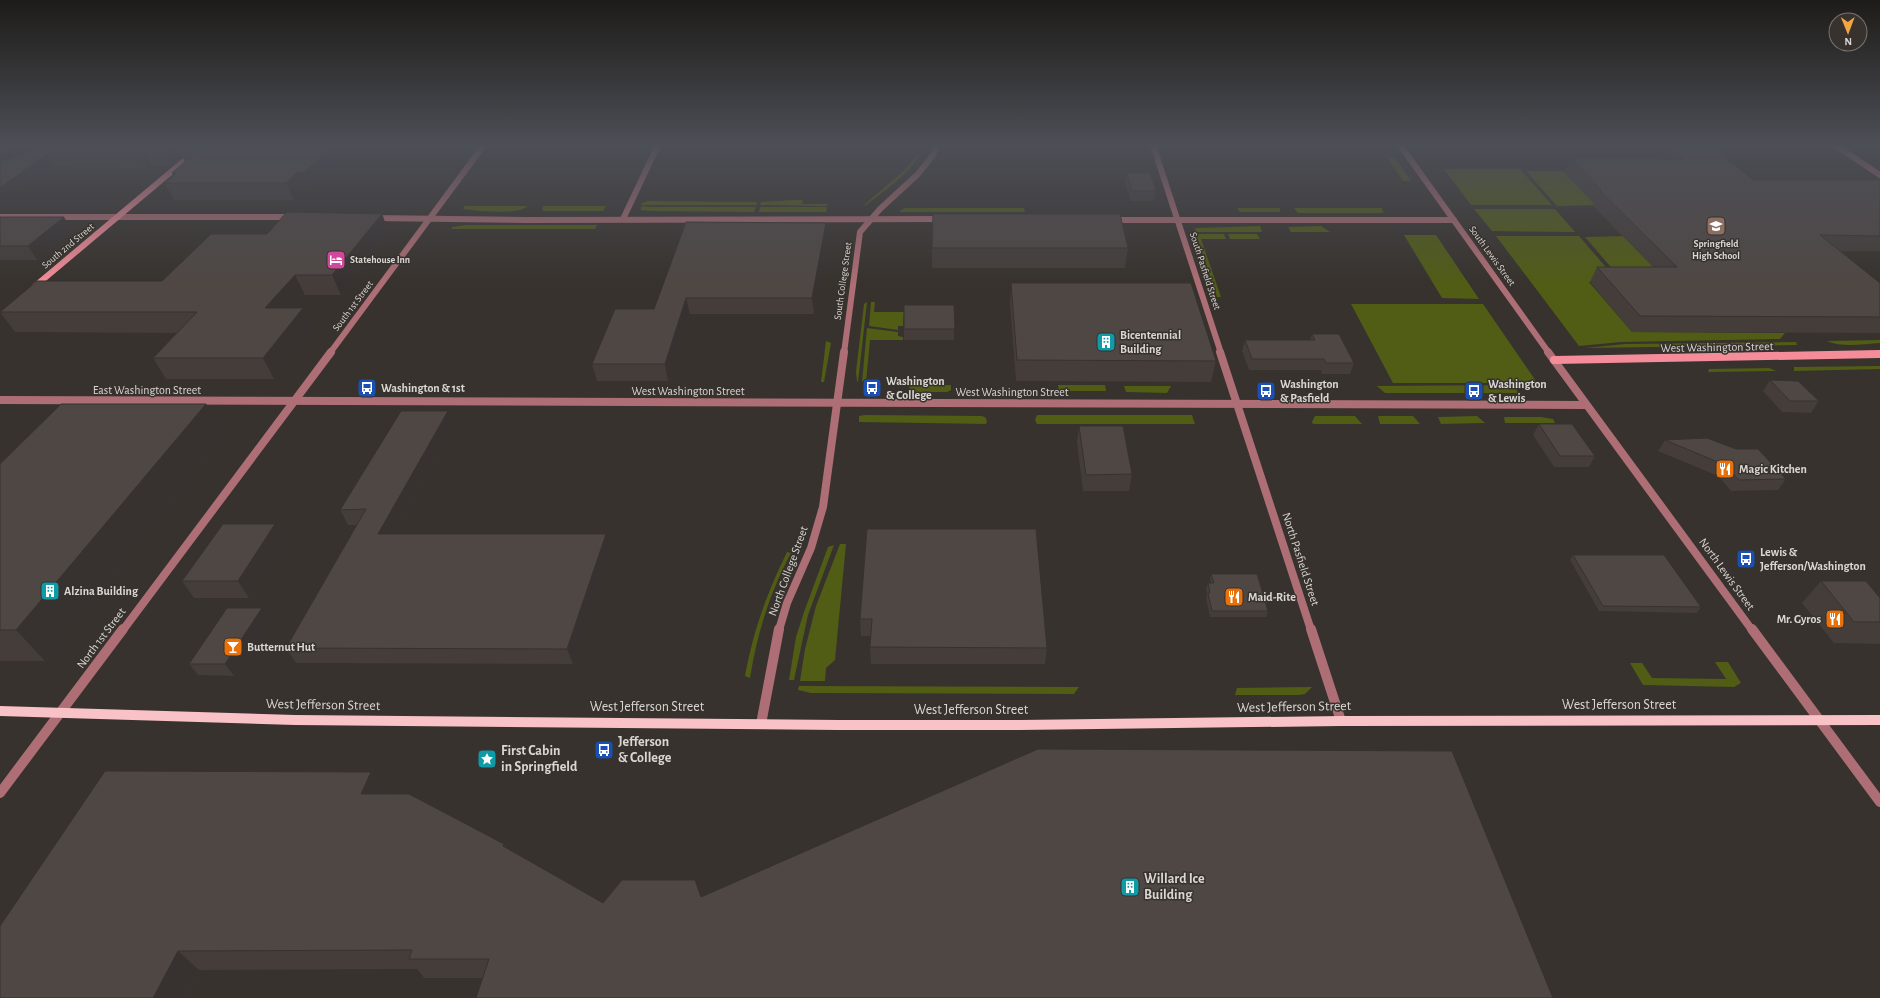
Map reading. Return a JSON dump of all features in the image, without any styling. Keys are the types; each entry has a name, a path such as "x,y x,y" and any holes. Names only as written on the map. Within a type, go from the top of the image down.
{"main road":[{"name":"South 2nd Street","path":"28,292 148,192"},
{"name":"West Washington Street","path":"1554,360 1880,354"},
{"name":"West Jefferson Street","path":"0,711 295,720 761,724 1020,725 1340,721 1880,720"}],"street":[{"name":"South 1st Street","path":"294,401 450,192"},
{"path":"622,219 635,192"},
{"name":"South College Street","path":"836,402 858,243 862,229 885,202 897,192"},
{"name":"South Pasfield Street","path":"1168,192 1238,404"},
{"name":"South Lewis Street","path":"1434,192 1554,360"},
{"path":"0,217 296,218"},
{"path":"363,218 431,217 461,220 950,219"},
{"path":"1105,220 1454,220"},
{"name":"North Lewis Street","path":"1554,360 1818,720 1880,802"},
{"name":"East Washington Street","path":"0,400 294,401"},
{"name":"West Washington Street","path":"294,401 1586,405"},
{"name":"North 1st Street","path":"0,794 294,401"},
{"name":"North College Street","path":"761,724 777,637 787,603 814,538 822,507 836,402"},
{"name":"North Pasfield Street","path":"1238,404 1340,721"}],"green space":[{"path":"880,192 883,192 866,205 863,206"},
{"path":"1461,192 1540,192 1552,205 1471,205"},
{"path":"1544,192 1589,192 1602,205 1557,206"},
{"path":"803,200 802,204 828,204 826,206 760,205 761,202"},
{"path":"648,201 757,202 756,205 641,205 642,203"},
{"path":"465,206 527,206 516,211 497,212 463,209"},
{"path":"543,206 606,206 603,211 544,211 542,210"},
{"path":"641,207 756,207 754,212 650,211 641,210"},
{"path":"760,207 827,207 826,212 759,212"},
{"path":"904,208 1024,208 1025,212 899,212"},
{"path":"1237,208 1280,208 1280,212 1240,212"},
{"path":"1294,208 1382,208 1383,213 1298,213"},
{"path":"1474,209 1555,209 1575,232 1492,231"},
{"path":"466,225 597,225 595,229 451,229 452,227"},
{"path":"1260,226 1262,232 1196,232 1195,228"},
{"path":"1321,226 1330,232 1291,232 1288,227"},
{"path":"1196,234 1224,234 1226,239 1201,239 1221,297 1217,297"},
{"path":"1228,234 1257,234 1260,239 1230,239"},
{"path":"1404,235 1436,235 1479,299 1442,298"},
{"path":"1496,236 1579,236 1611,273 1630,282 1589,282 1632,332 1785,333 1780,339 1621,342 1579,346"},
{"path":"1631,236 1669,282 1615,272 1585,237"},
{"path":"867,302 858,382 856,372 864,304"},
{"path":"871,302 875,302 874,312 904,312 903,326 898,326 898,330 869,326"},
{"path":"1351,304 1483,304 1536,381 1534,383 1393,383"},
{"path":"867,328 898,332 898,336 903,337 903,340 870,340 866,382 862,382"},
{"path":"1880,340 1880,343 1853,345 1827,341"},
{"path":"826,341 831,343 824,382 821,382"},
{"path":"1796,342 1797,345 1585,348 1625,344"},
{"path":"1880,366 1880,369 1794,371 1794,367"},
{"path":"1769,368 1776,371 1708,372 1709,369"},
{"path":"910,385 951,385 951,390 947,392 913,392 909,389"},
{"path":"1058,385 1105,385 1106,391 1059,391"},
{"path":"1514,385 1518,393 1385,393 1377,386"},
{"path":"1124,386 1171,386 1167,393 1126,392"},
{"path":"1037,415 1192,415 1195,424 1037,424 1035,420"},
{"path":"859,416 981,416 985,417 987,421 986,424 859,422"},
{"path":"1315,416 1355,416 1362,424 1313,424 1312,422"},
{"path":"1378,416 1413,416 1420,424 1380,424"},
{"path":"1477,416 1485,423 1441,424 1438,417"},
{"path":"1504,417 1541,417 1553,419 1555,423 1505,423"},
{"path":"840,544 846,544 835,660 826,668 825,681 800,681 805,649 816,606"},
{"path":"834,545 808,615 794,680 789,680 796,637 804,612 828,547"},
{"path":"787,552 791,553 783,568 765,614 756,645 750,678 745,676 752,643 767,598"},
{"path":"1715,662 1728,662 1741,683 1734,687 1643,685 1630,663 1642,663 1652,678 1726,679"},
{"path":"799,686 1079,687 1074,694 811,693 798,690"},
{"path":"1312,687 1305,694 1299,695 1235,695 1237,688"}],"building":[{"path":"1601,192 1880,192 1880,236 1820,235 1880,283 1880,317 1640,316 1597,267 1677,267"},
{"path":"287,212 382,214 332,275 295,275 265,308 303,308 263,358 153,358 197,312 0,312 37,281 162,281 211,234 267,234"},
{"path":"933,214 1120,214 1128,248 932,248"},
{"path":"0,217 64,217 28,246 0,246"},
{"path":"686,222 826,223 812,298 686,298 665,364 592,364 615,309 654,309"},
{"name":"Bicentennial Building","path":"1011,283 1191,283 1216,361 1017,360"},
{"path":"904,305 954,305 955,329 904,329"},
{"path":"1312,334 1339,334 1354,363 1326,363 1324,359 1252,359 1245,340 1315,340"},
{"path":"1770,380 1798,381 1819,401 1790,401"},
{"path":"61,404 206,404 16,630 0,630 0,464"},
{"path":"401,411 448,411 378,534 606,534 567,649 286,648 366,509 340,510"},
{"path":"1539,424 1572,424 1595,456 1560,456"},
{"path":"1079,426 1123,426 1132,474 1086,475"},
{"path":"1707,438 1736,449 1758,449 1786,479 1739,480 1725,465 1665,440"},
{"path":"223,524 275,524 238,581 182,581"},
{"path":"867,529 1036,529 1047,648 870,647 872,619 860,619"},
{"path":"1573,555 1664,555 1701,607 1603,606"},
{"path":"1211,574 1257,574 1268,611 1212,611 1208,593 1210,593 1208,583 1214,583"},
{"path":"1821,581 1866,581 1880,598 1880,622 1854,622"},
{"path":"227,608 262,608 225,664 189,664"},
{"name":"Willard Ice Building","path":"1038,749 1452,751 1553,998 476,998 489,959 409,959 412,950 178,951 153,998 0,998 0,926 105,771 371,772 361,794 409,794 504,844 503,846 603,903 622,880 695,880 701,897"}],"place":[{"name":"Springfield High School","path":"1716,226"},
{"name":"Statehouse Inn","path":"336,260"},
{"name":"Bicentennial Building","path":"1106,342"},
{"name":"Washington & 1st","path":"367,388"},
{"name":"Washington & College","path":"872,388"},
{"name":"Washington & Pasfield","path":"1266,391"},
{"name":"Washington & Lewis","path":"1474,391"},
{"name":"Magic Kitchen","path":"1725,469"},
{"name":"Lewis & Jefferson/Washington","path":"1746,559"},
{"name":"Alzina Building","path":"50,591"},
{"name":"Maid-Rite","path":"1234,597"},
{"name":"Mr. Gyros","path":"1835,619"},
{"name":"Butternut Hut","path":"233,647"},
{"name":"Jefferson & College","path":"604,750"},
{"name":"First Cabin in Springfield","path":"487,759"},
{"name":"Willard Ice Building","path":"1130,887"}]}
